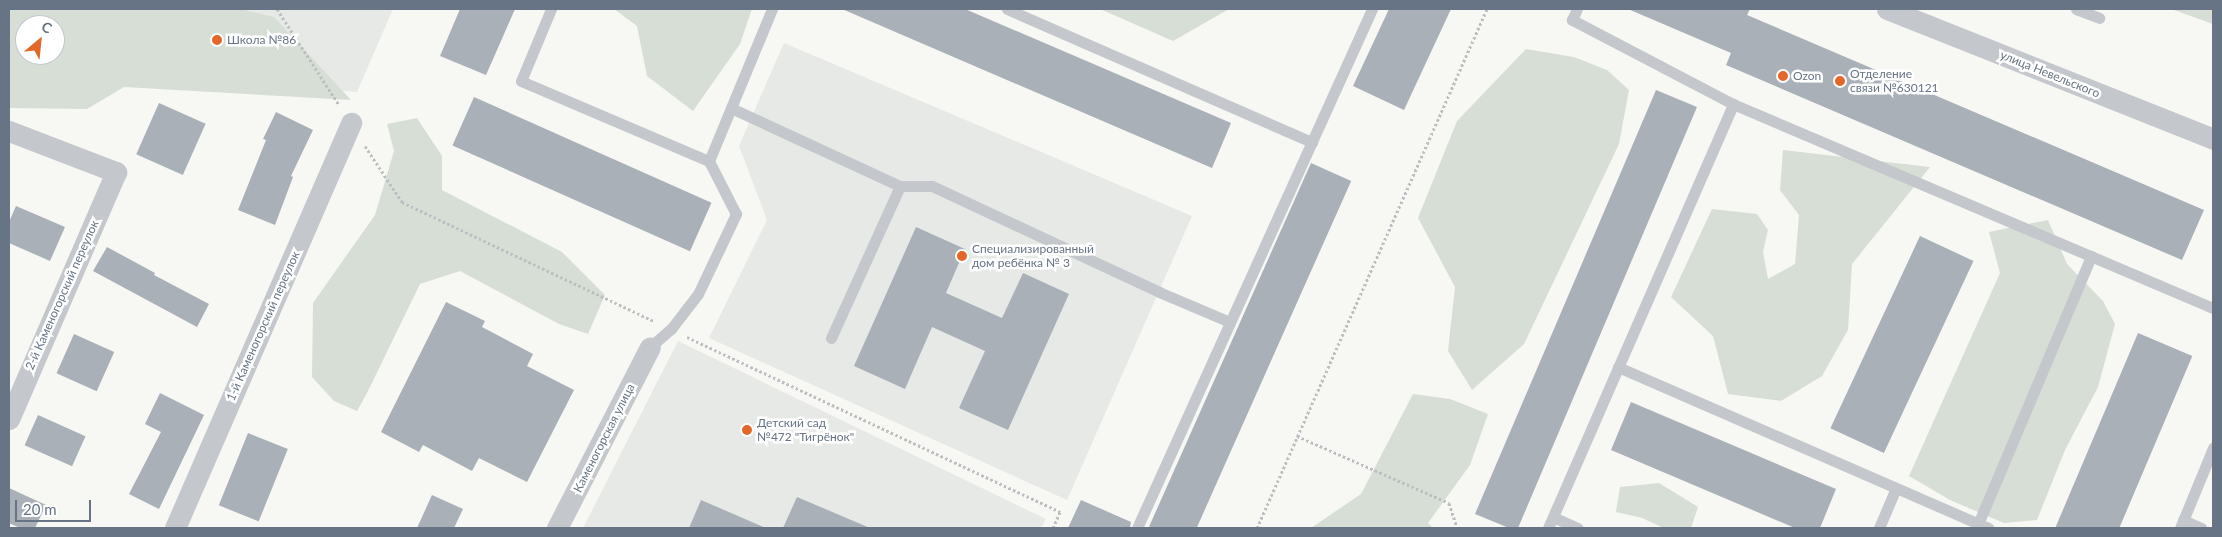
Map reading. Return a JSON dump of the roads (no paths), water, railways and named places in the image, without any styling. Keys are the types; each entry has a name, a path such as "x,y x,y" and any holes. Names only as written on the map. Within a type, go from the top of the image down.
{"street":[{"name":"улица Невельского","path":"1887,9 2213,139"},
{"name":"1-й Каменогорский переулок","path":"175,528 351,124"},
{"name":"2-й Каменогорский переулок","path":"9,131 116,172 9,418"},
{"name":"Каменогорская улица","path":"557,528 650,347"}],"lane":[{"path":"551,9 520,81 710,161 736,214 698,294 671,329 650,347"},
{"path":"710,161 772,9"},
{"path":"1007,9 1312,142"},
{"path":"1137,528 1372,9"},
{"path":"1577,9 1572,20 1733,104 2213,308"},
{"path":"2076,9 2100,18"},
{"path":"1578,528 1550,523 1733,104"},
{"path":"731,108 900,186 932,186 1159,292 1230,322"},
{"path":"831,338 900,186"},
{"path":"1618,367 1984,526 2091,256"},
{"path":"2201,528 2182,524 2213,448"},
{"path":"1879,528 1896,488"}],"place":[{"name":"Школа №86","path":"217,40"},
{"name":"Ozon","path":"1783,76"},
{"name":"Отделение связи №630121","path":"1840,81"},
{"name":"Специализированный дом ребёнка № 3","path":"962,256"},
{"name":"Детский сад №472 \"Тигрёнок\"","path":"747,430"}]}
